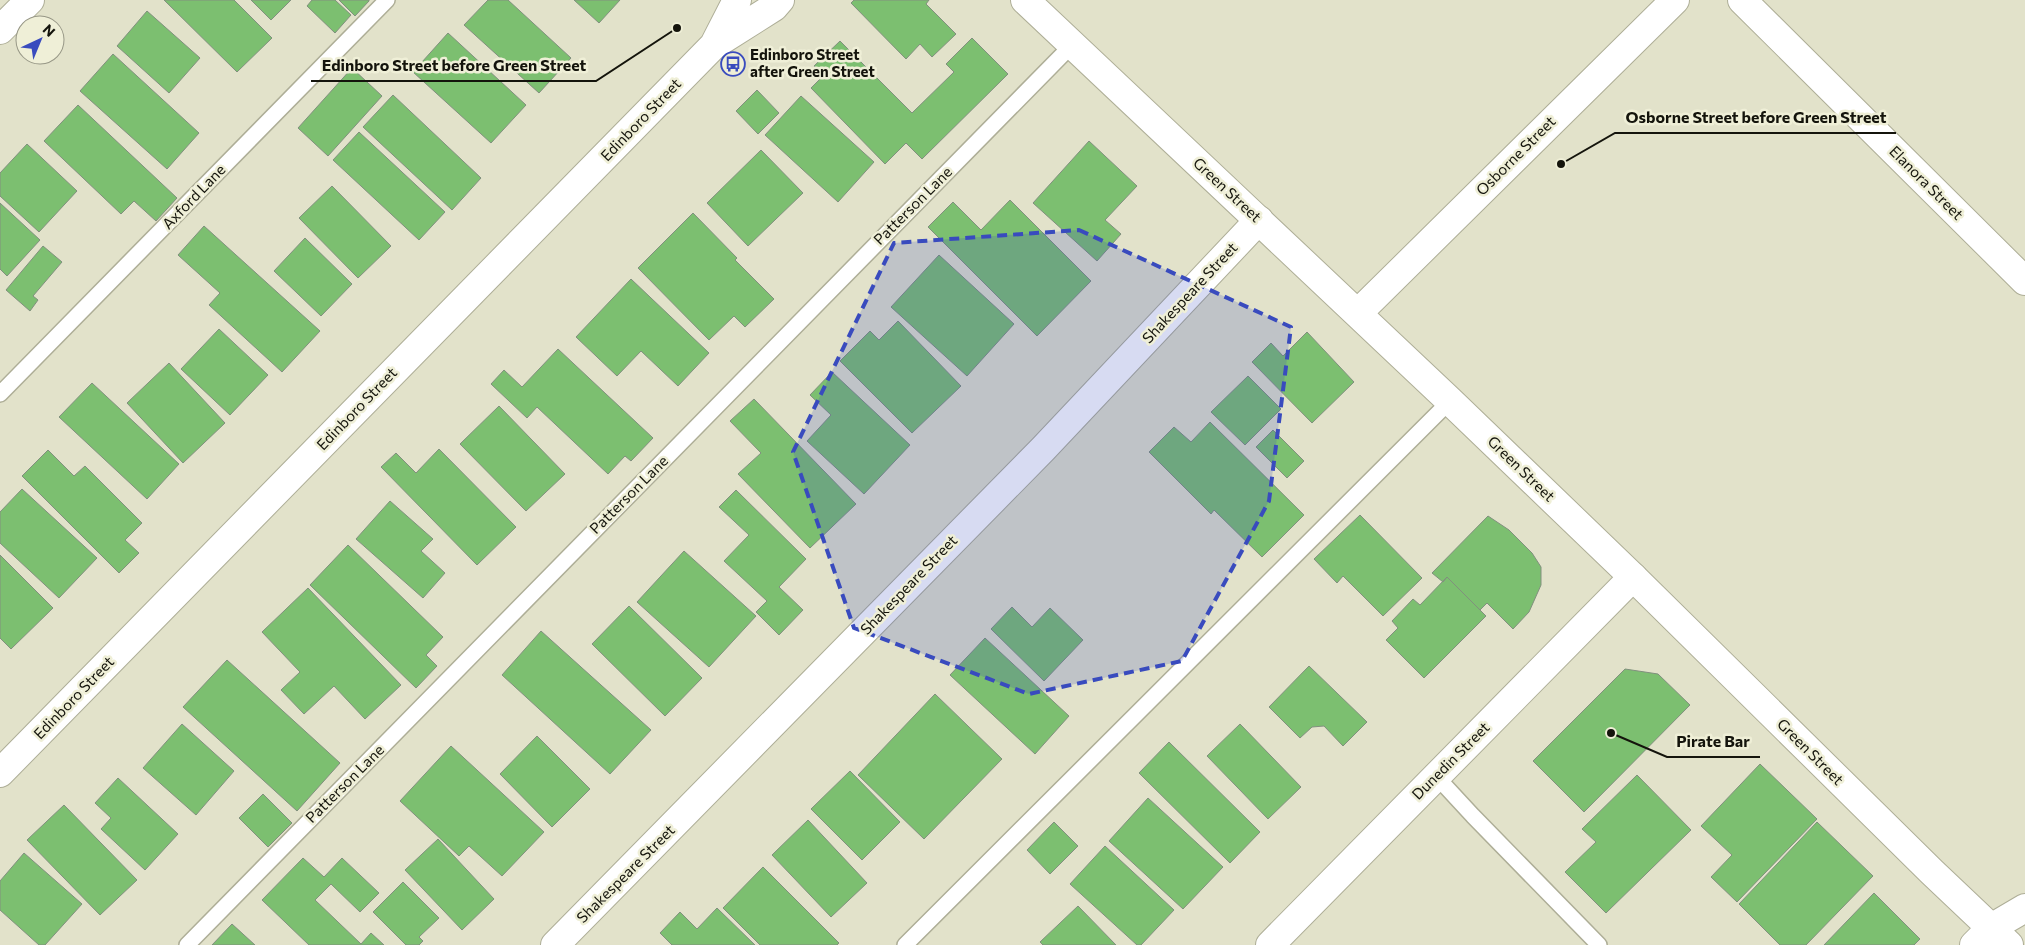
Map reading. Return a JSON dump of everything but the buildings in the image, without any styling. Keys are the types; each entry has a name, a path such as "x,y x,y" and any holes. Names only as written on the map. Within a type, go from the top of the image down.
{"street":[{"path":"0,30 30,0"},
{"name":"Edinboro Street","path":"714,44 737,0"},
{"name":"Edinboro Street","path":"0,773 714,44 774,7 780,0"},
{"name":"Green Street","path":"1026,0 1358,313 1633,577 1991,939"},
{"name":"Osborne Street","path":"1358,313 1675,0"},
{"name":"Elanora Street","path":"1742,0 2025,281"},
{"name":"Shakespeare Street","path":"555,945 1043,449 1259,220"},
{"name":"Dunedin Street","path":"1270,945 1633,577"},
{"path":"1991,939 2025,908"}],"lane":[{"name":"Axford Lane","path":"0,394 387,0"},
{"name":"Patterson Lane","path":"187,945 1072,45"},
{"path":"904,945 1450,401"},
{"path":"1436,776 1599,945"}],"highlighted area":[{"path":"1079,230 1291,327 1269,501 1182,661 1029,694 854,628 793,452 894,243"}],"place":[{"name":"Edinboro Street before Green Street","path":"677,28"},
{"name":"Edinboro Street after Green Street","path":"733,64"},
{"name":"Osborne Street before Green Street","path":"1561,164"},
{"name":"Pirate Bar","path":"1611,733"}]}
